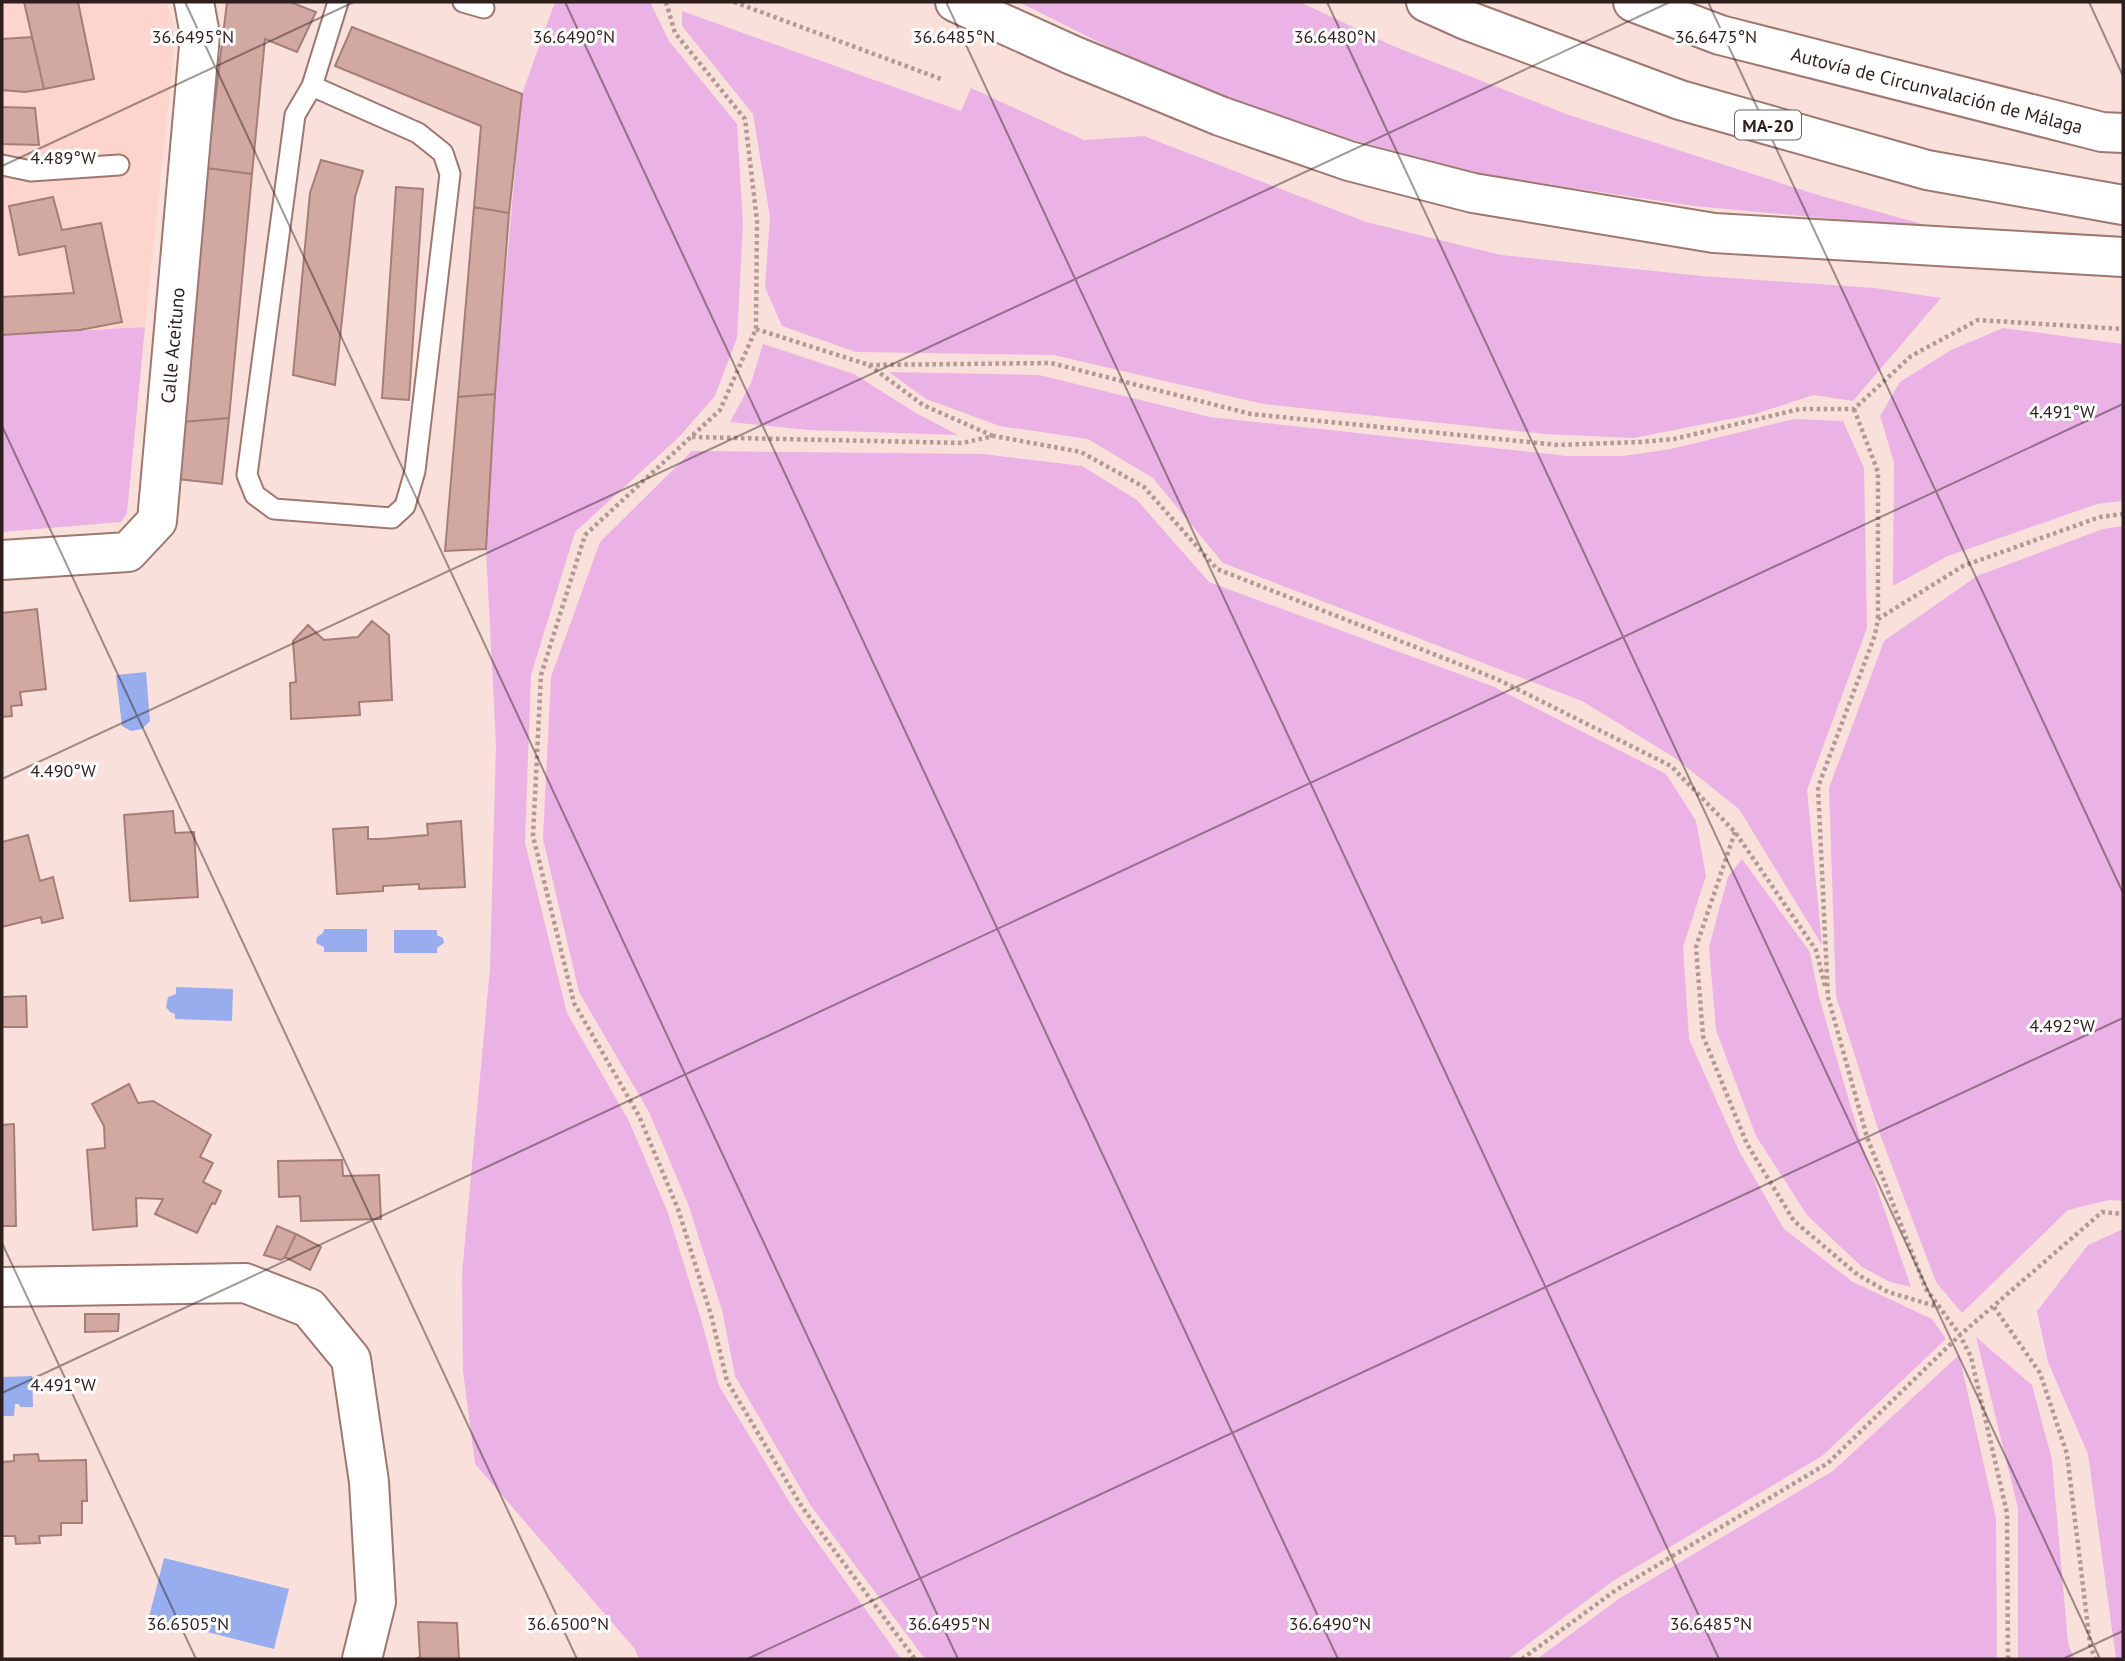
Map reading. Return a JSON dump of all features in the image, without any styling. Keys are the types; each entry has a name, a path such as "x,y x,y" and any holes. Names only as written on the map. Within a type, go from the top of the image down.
{"main road":[{"name":"Calle Aceituno","path":"2,560 128,552 157,521 200,35 194,2"},
{"path":"955,2 1072,55 1220,116 1349,161 1474,193 1714,233 2123,257"},
{"name":"MA-20","path":"1426,2 1466,20 1680,100 1927,170 2123,205"},
{"name":"Autovía de Circunvalación de Málaga","path":"1633,2 1720,35 2102,132 2123,133"},
{"path":"2,1287 245,1283 309,1308 351,1359 369,1482 376,1602 362,1659"}],"lane":[{"path":"312,86 418,133 443,153 450,174 415,471 405,506 392,518 274,509 254,495 247,475 295,115 312,86 338,2"},
{"path":"463,2 484,8"},
{"path":"2,165 31,171 119,165"}],"path":[{"path":"666,2 675,33 745,119 757,221 756,330 720,410 585,535 541,676 533,836 574,1003 639,1116 678,1209 711,1314 727,1381 802,1507 915,1659"},
{"path":"734,2 941,79"},
{"path":"756,330 869,365 1051,363 1251,414 1558,445 1674,439 1800,409 1854,409 1911,356 1978,320 2123,330"},
{"path":"869,365 923,405 994,436 1081,452 1144,487 1217,569 1497,679 1671,766 1735,832 1816,950 1867,1137 1926,1289 1960,1335 1971,1357 2007,1513 2008,1659"},
{"path":"1828,997 1818,787 1875,635 1878,619 1878,472 1854,409"},
{"path":"692,437 962,443 994,436"},
{"path":"1878,619 1963,566 2100,517 2123,513"},
{"path":"1735,832 1696,947 1703,1035 1747,1143 1794,1221 1858,1275 1888,1292 1940,1307"},
{"path":"1522,1659 1616,1590 1828,1463 1960,1335 2102,1212 2123,1214"},
{"path":"1993,1307 2040,1373 2067,1454 2090,1644 2095,1659"}],"shaded area":[{"path":"2,2 167,2 174,27 173,62 145,327 2,335"},
{"path":"555,2 650,2 669,41 737,124 743,225 737,338 715,396 679,437 575,532 531,675 525,843 567,1013 629,1121 668,1213 719,1386 795,1511 901,1659 639,1659 635,1649 475,1464 463,1371 462,1274 490,968 496,745 486,549 495,394 522,94"},
{"path":"1019,2 1300,2 1393,46 1569,115 1818,195 1940,229 1694,206 1479,174 1320,131 1188,87"},
{"path":"682,11 961,111 971,88 1084,140 1144,136 1366,222 1501,255 1702,276 1875,288 1941,298 1853,401 1814,395 1755,414 1634,438 1545,434 1263,404 1054,355 856,352 782,326 765,287 770,217 753,114 682,26"},
{"path":"145,327 127,513 121,522 2,532 2,335"},
{"path":"2003,328 2123,344 2123,501 2097,504 1948,556 1893,586 1894,462 1880,416 1900,382 1951,350"},
{"path":"763,344 854,374 916,413 958,435 809,430 730,422 751,383"},
{"path":"889,372 1039,375 1210,417 1567,456 1623,456 1671,449 1794,419 1843,421 1864,468 1867,628 1807,790 1822,945 1739,809 1675,758 1582,701 1223,563 1153,478 1088,439 1000,426 926,399"},
{"path":"692,451 982,454 1082,466 1137,500 1209,582 1492,686 1666,774 1696,821 1706,876 1683,947 1689,1039 1740,1153 1784,1229 1853,1282 1932,1319 1946,1339 1822,1456 1613,1581 1508,1659 925,1659 811,1506 735,1376 722,1310 688,1204 649,1112 579,992 543,839 551,677 600,542"},
{"path":"2123,526 2123,1201 2109,1200 2068,1210 1962,1313 1936,1282 1878,1129 1836,996 1829,788 1884,641 1977,576 2103,529"},
{"path":"1742,859 1810,952 1819,997 1861,1142 1911,1287 1890,1282 1862,1267 1807,1215 1756,1136 1716,1030 1709,947 1728,877"},
{"path":"2123,1229 2123,1659 2116,1659 2088,1454 2048,1362 2037,1311 2088,1245"},
{"path":"1976,1337 2032,1385 2052,1460 2068,1643 2074,1659 2018,1659 2018,1508"},
{"path":"1959,1355 1996,1518 1997,1659 1537,1659 1620,1598 1833,1471"}],"water":[{"path":"146,672 150,721 142,729 131,731 122,726 116,675"},
{"path":"324,929 367,929 367,952 324,952 324,947 316,943 317,937"},
{"path":"394,930 437,930 437,935 443,938 444,943 437,948 437,953 394,953"},
{"path":"176,987 233,989 232,1021 175,1019 175,1014 166,1007 168,997 176,994"},
{"path":"32,1376 33,1407 20,1407 15,1404 14,1416 2,1416 2,1377"},
{"path":"164,1558 289,1589 274,1649 149,1617"}],"building":[{"path":"24,2 78,2 94,79 44,89"},
{"path":"227,2 290,2 316,12 297,52 265,39 252,174 207,168"},
{"path":"352,27 522,94 509,213 474,207 481,126 335,66"},
{"path":"32,37 44,89 25,92 2,90 2,39"},
{"path":"2,107 35,108 39,145 2,144"},
{"path":"321,160 363,171 355,197 335,385 293,375 310,193"},
{"path":"207,168 252,174 229,418 182,422"},
{"path":"396,187 423,189 409,400 382,398"},
{"path":"53,197 62,230 101,223 122,322 80,330 2,335 2,297 74,293 65,246 19,255 9,206"},
{"path":"474,207 509,213 495,394 458,397"},
{"path":"495,394 486,549 445,551 458,397"},
{"path":"229,418 222,484 178,479 182,422"},
{"path":"37,609 46,689 20,692 22,705 11,706 12,716 2,717 2,613"},
{"path":"372,621 389,635 392,700 359,702 360,715 291,719 290,683 296,682 293,641 308,625 324,640 358,637"},
{"path":"173,811 175,833 194,832 198,897 130,901 124,815"},
{"path":"461,821 465,887 419,889 419,884 383,886 383,891 337,894 333,829 368,827 368,839 380,839 428,835 427,824"},
{"path":"28,835 40,881 53,877 63,918 42,923 41,917 2,927 2,842"},
{"path":"26,996 27,1027 2,1027 2,997"},
{"path":"129,1084 138,1103 153,1101 211,1135 200,1157 213,1163 203,1182 221,1191 197,1233 155,1214 163,1199 136,1198 137,1226 93,1230 87,1150 105,1148 104,1126 92,1104"},
{"path":"14,1124 16,1226 2,1226 2,1125"},
{"path":"342,1160 343,1176 379,1175 381,1219 301,1221 300,1196 279,1197 278,1161"},
{"path":"277,1226 296,1234 281,1260 264,1255"},
{"path":"296,1234 321,1247 310,1270 285,1257"},
{"path":"85,1314 119,1314 118,1331 85,1332"},
{"path":"38,1454 39,1461 86,1460 87,1501 82,1501 82,1523 61,1523 61,1535 39,1536 40,1543 16,1544 15,1536 2,1536 2,1462 14,1461 14,1455"},
{"path":"418,1622 457,1623 459,1659 415,1659 420,1657"}]}
